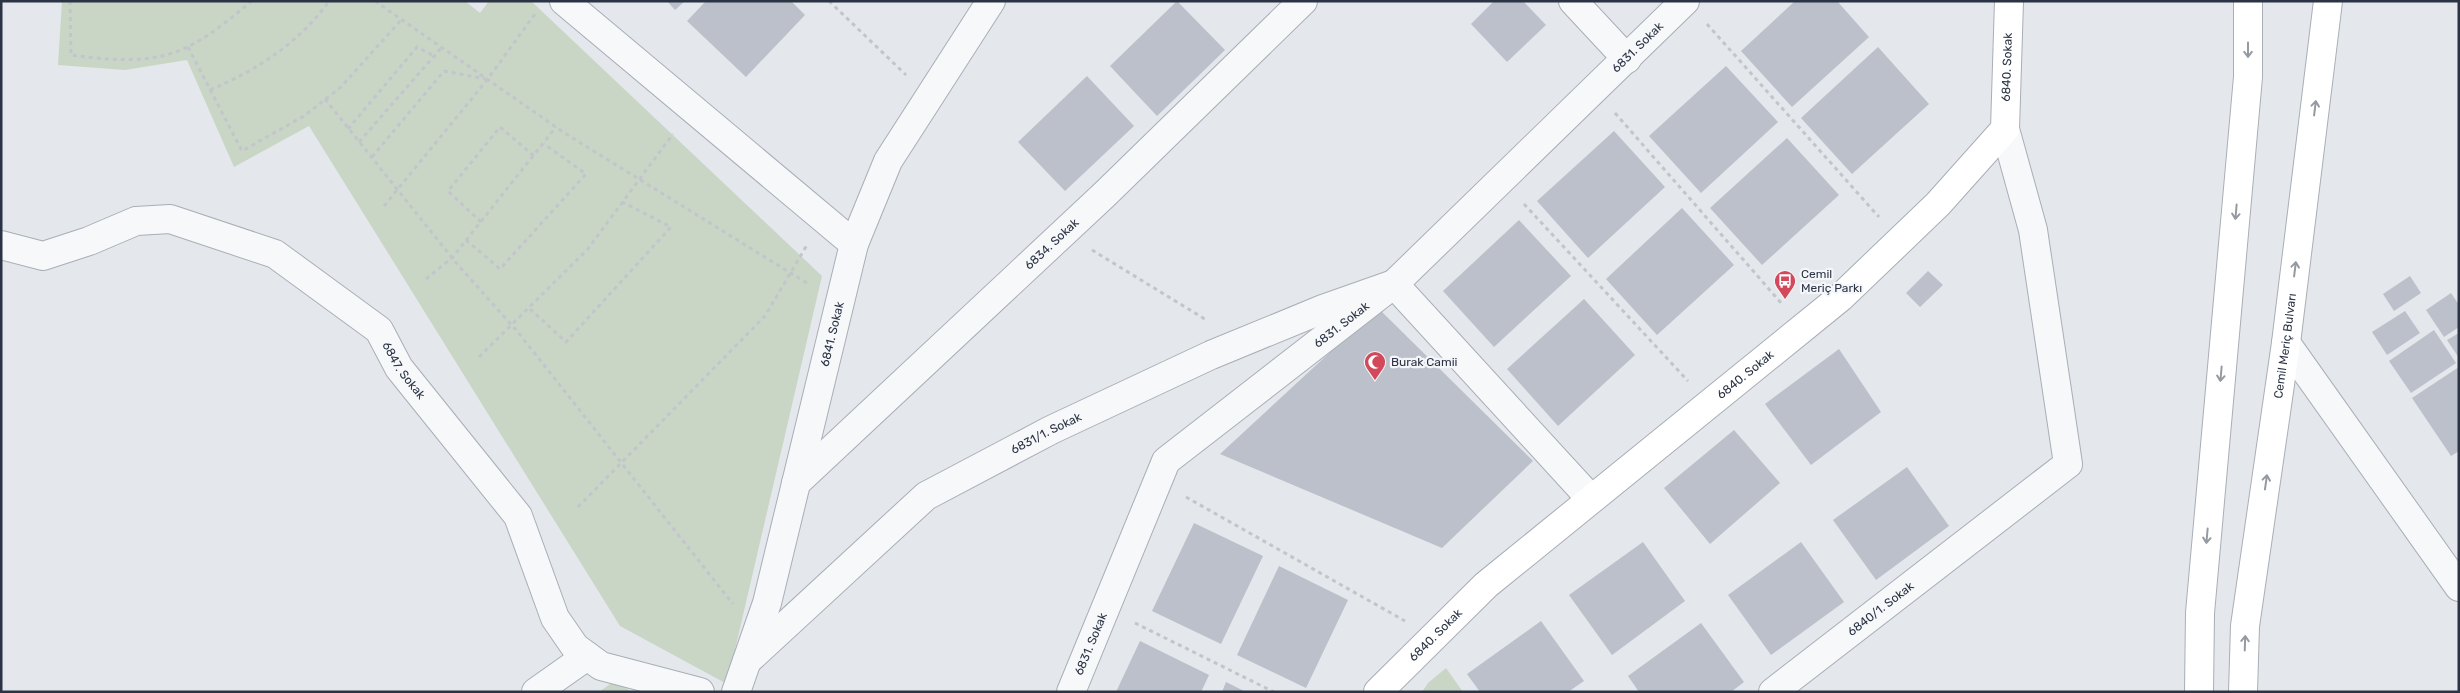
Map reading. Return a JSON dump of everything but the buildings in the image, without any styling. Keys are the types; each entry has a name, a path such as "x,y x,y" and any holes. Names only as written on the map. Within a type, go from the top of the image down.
{"main road":[{"name":"6840. Sokak","path":"1378,692 1486,585 1841,297 1938,204 2005,129 2009,1"},
{"path":"2199,692 2200,613 2248,78 2248,1"},
{"name":"Cemil Meriç Bulvarı","path":"2243,692 2245,626 2286,344 2328,1"}],"street":[{"name":"6841. Sokak","path":"736,692 766,603 854,244 888,161 990,1"},
{"name":"6834. Sokak","path":"796,483 1064,232 1303,1"},
{"path":"1573,1 1627,59"},
{"name":"6831. Sokak","path":"1071,692 1166,461 1394,284 1685,1"},
{"path":"551,5 691,107 854,244"},
{"name":"6840/1. Sokak","path":"1773,692 2068,464 2033,230 2005,129"},
{"name":"6847. Sokak","path":"1,245 43,256 89,241 136,221 170,219 275,254 379,330 399,368 518,516 555,618 575,647 601,666 700,692"},
{"path":"1394,284 1591,499"},
{"name":"6831/1. Sokak","path":"751,649 926,496 1052,430 1243,342 1323,309 1394,284"},
{"path":"2286,344 2459,587"},
{"path":"536,692 587,656"}],"path":[{"path":"70,1 71,55 107,60 168,55 188,47 252,1"},
{"path":"210,90 244,76 286,48 329,1"},
{"path":"375,1 556,128 840,304"},
{"path":"829,1 929,97"},
{"path":"384,206 551,5"},
{"path":"188,47 242,151 304,116 341,87 402,19"},
{"path":"1706,23 1900,241"},
{"path":"348,129 417,47 436,57"},
{"path":"359,142 436,57 442,47"},
{"path":"372,157 444,71 488,80"},
{"path":"1595,90 1803,328"},
{"path":"325,99 452,258 512,327 728,598 751,649"},
{"path":"479,358 587,250 691,107"},
{"path":"481,222 448,191 488,141 500,127 534,156"},
{"path":"426,279 452,258 556,128"},
{"path":"466,240 500,269 586,174 544,144"},
{"path":"1501,180 1708,404"},
{"path":"530,309 566,342 671,227 622,202"},
{"path":"578,507 765,316 792,273 822,217"},
{"path":"1064,232 1243,342"},
{"path":"1158,480 1433,637"},
{"path":"1105,608 1274,692"}],"green space":[{"path":"62,1 465,1 480,13 489,1 531,1 822,276 727,684 620,626 309,126 234,167 187,60 125,70 58,65"},
{"path":"1446,668 1463,692 1422,692 1428,683"},
{"path":"617,679 631,692 599,692"}],"place":[{"name":"Cemil Meriç Parkı","path":"1785,300"},
{"name":"Burak Camii","path":"1375,381"}]}
